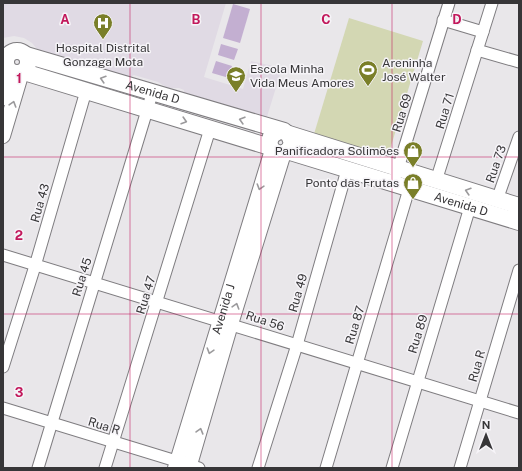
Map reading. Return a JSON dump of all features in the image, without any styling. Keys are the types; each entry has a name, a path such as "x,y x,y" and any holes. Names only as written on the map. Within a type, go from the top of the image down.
{"main road":[{"name":"Avenida D","path":"14,52 284,132 519,206"},
{"path":"13,70 6,59 14,52"},
{"name":"Avenida D","path":"13,70 519,222"},
{"path":"278,150 292,143 284,132"}],"street":[{"name":"Rua 69","path":"393,184 449,3"},
{"name":"Rua 71","path":"436,181 492,3"},
{"path":"443,20 483,32"},
{"path":"478,50 519,62"},
{"path":"3,98 13,70"},
{"path":"3,136 13,70"},
{"name":"Rua 43","path":"3,367 35,266 86,91"},
{"name":"Rua 45","path":"38,468 53,424 94,282 152,94"},
{"name":"Rua 47","path":"105,468 210,129"},
{"name":"Rua 73","path":"497,200 519,137"},
{"name":"Avenida J","path":"186,466 225,322 278,150"},
{"name":"Rua 49","path":"258,468 297,345 347,170"},
{"name":"Rua 87","path":"326,468 409,189"},
{"name":"Rua 89","path":"392,468 470,208"},
{"name":"Rua 56","path":"3,255 519,413"},
{"name":"Rua R","path":"460,468 519,270"},
{"name":"Rua R","path":"3,408 186,466"}],"shaded area":[{"path":"3,3 226,3 204,77 243,89 251,61 282,68 266,120 184,94 184,90 179,88 168,88 158,82 134,75 128,78 37,49 32,43 24,38 14,36 3,38"},
{"path":"233,4 250,9 240,43 223,38"},
{"path":"221,44 238,49 234,60 218,55"},
{"path":"216,61 232,66 229,78 212,73"}],"green space":[{"name":"Areninha José Walter","path":"349,18 423,41 388,156 314,134"}],"place":[{"name":"Hospital Distrital Gonzaga Mota","path":"103,40"},
{"name":"Areninha José Walter","path":"368,87"},
{"name":"Escola Minha Vida Meus Amores","path":"236,93"},
{"name":"Panificadora Solimões","path":"413,168"},
{"name":"Ponto das Frutas","path":"413,200"}]}
